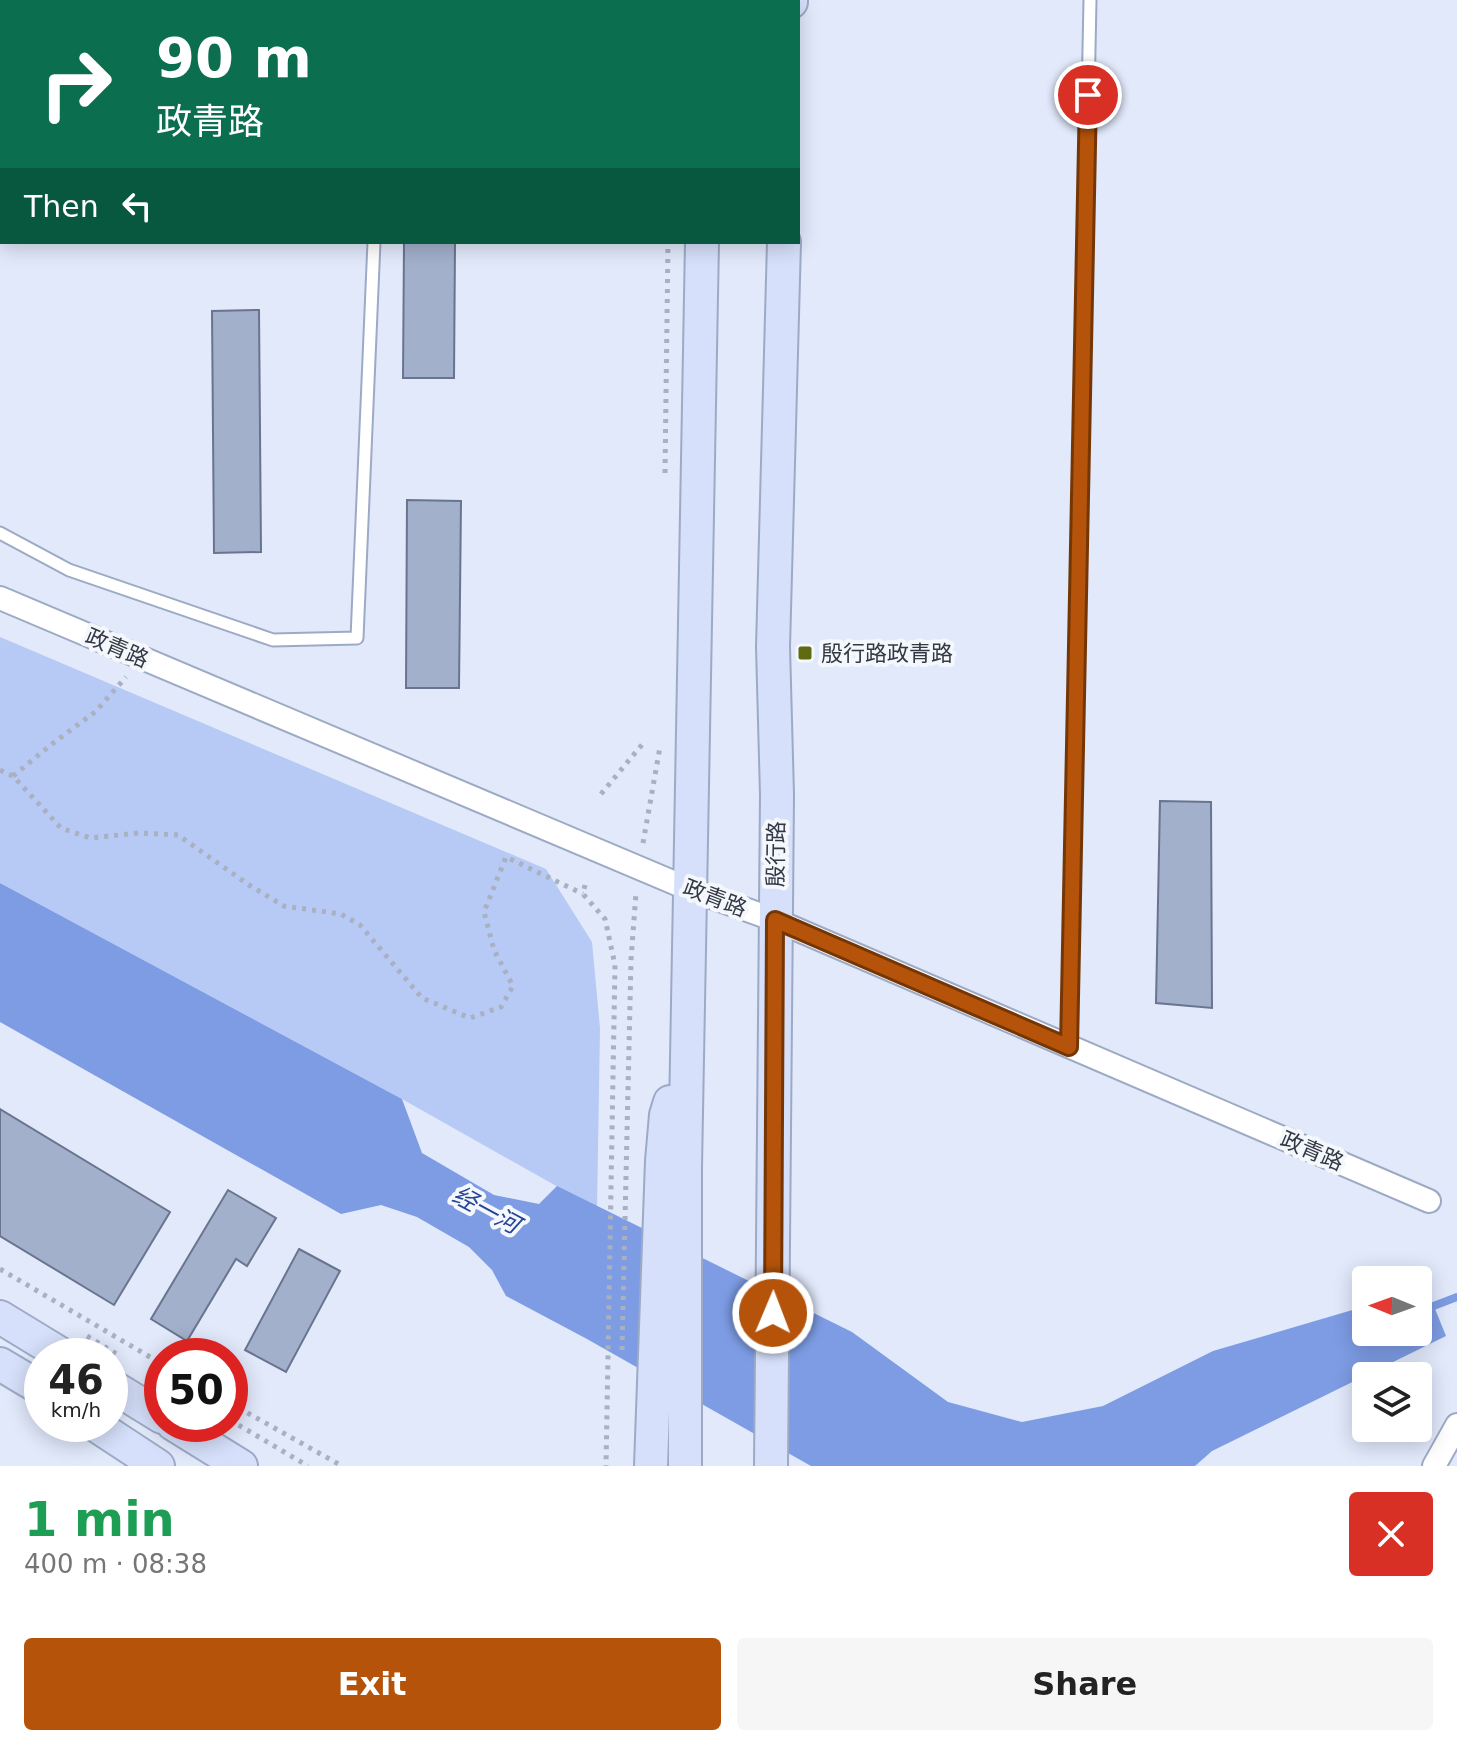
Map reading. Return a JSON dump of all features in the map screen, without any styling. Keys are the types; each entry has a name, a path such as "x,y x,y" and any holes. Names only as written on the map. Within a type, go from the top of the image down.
{"main road":[{"path":"651,1466 652,1402 673,1164 687,1047 702,244"},
{"name":"殷行路","path":"771,1466 777,795 773,647 784,244"},
{"path":"673,1164 685,1466"},
{"path":"0,1317 34,1338"},
{"path":"0,1364 24,1378"},
{"path":"121,1442 158,1466"},
{"path":"202,1442 241,1466"}],"street":[{"name":"政青路","path":"0,598 689,889 775,920 1429,1201"},
{"path":"1434,1466 1457,1425"}],"lane":[{"path":"1069,1047 1090,0"},
{"path":"0,533 69,570 273,640 357,638 374,244"}],"path":[{"path":"665,476 668,244"},
{"path":"13,776 95,712 143,658"},
{"path":"622,1352 631,960 638,867 661,735"},
{"path":"601,794 645,741"},
{"path":"0,770 13,776 61,828 90,838 139,833 178,835 284,906 341,914 360,925 422,998 470,1018 501,1007 513,986 494,950 484,912 506,857 583,894 605,919 615,965 606,1466"},
{"path":"583,894 585,885"},
{"path":"0,1269 144,1353"},
{"path":"248,1413 342,1466"},
{"path":"248,1431 308,1466"}],"shaded area":[{"path":"0,637 546,869 592,942 600,1028 597,1209 402,1099 0,883"}],"water":[{"name":"经一河","path":"0,883 402,1099 422,1153 494,1195 539,1204 557,1186 852,1332 948,1402 1022,1422 1103,1406 1213,1351 1352,1310 1352,1346 1426,1346 1393,1362 1352,1362 1352,1382 1212,1451 1195,1466 811,1466 506,1296 492,1270 469,1247 417,1217 381,1205 341,1214 0,1022"},
{"path":"1432,1301 1446,1336 1432,1343"}],"building":[{"path":"404,244 455,244 454,378 403,378"},
{"path":"259,310 261,552 214,553 212,311"},
{"path":"407,500 461,501 459,688 406,688"},
{"path":"1160,801 1211,802 1212,1008 1156,1003"},
{"path":"0,1109 170,1212 114,1305 0,1236"},
{"path":"228,1190 276,1218 247,1266 236,1259 189,1338 182,1338 151,1319"},
{"path":"299,1249 340,1271 286,1372 248,1352 248,1344"}],"waterway":[{"path":"1432,1307 1457,1297"}],"place":[{"name":"殷行路政青路","path":"805,653"}],"route":[{"path":"773,1313 775,920 1069,1047 1088,95"}]}
